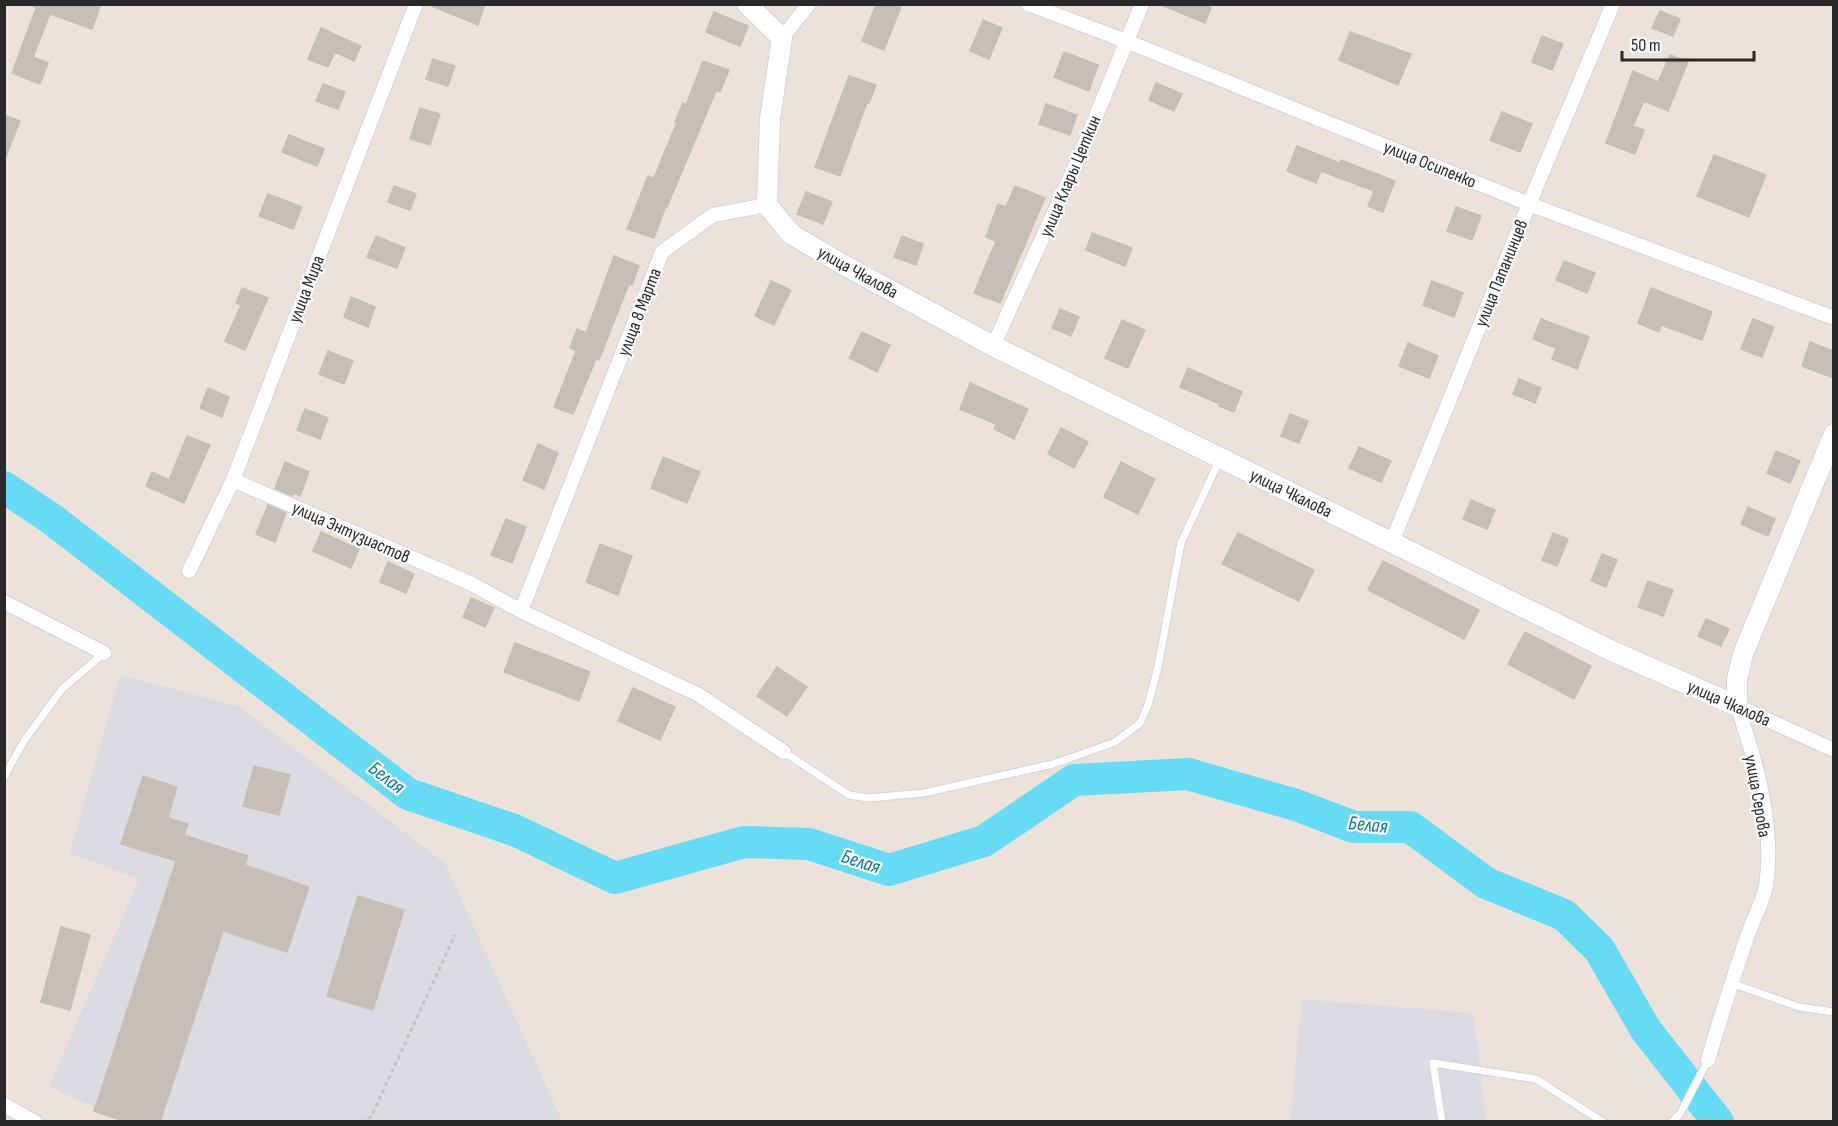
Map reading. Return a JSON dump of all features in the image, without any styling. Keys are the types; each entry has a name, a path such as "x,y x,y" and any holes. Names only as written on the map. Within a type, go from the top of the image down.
{"street":[{"name":"улица Мира","path":"189,571 233,480 416,4"},
{"path":"747,4 782,38"},
{"path":"767,205 770,119 782,38 809,4"},
{"name":"улица Осипенко","path":"1028,4 1126,41 1529,204 1833,318"},
{"name":"улица Клары Цеткин","path":"993,346 1078,160 1142,4"},
{"name":"улица Папанинцев","path":"1392,542 1613,4"},
{"name":"улица Чкалова","path":"767,205 791,234 993,346 1610,650 1833,750"},
{"name":"улица 8 Марта","path":"521,611 662,252 713,215 767,205"},
{"name":"улица Серова","path":"1708,1060 1731,983 1766,888 1768,859 1763,806 1750,748 1737,706 1737,679 1743,654 1833,434"},
{"name":"улица Энтузиастов","path":"233,480 470,583 521,611"},
{"path":"4,602 104,652"},
{"path":"521,611 699,695 783,752"},
{"path":"4,1105 35,1122"}],"lane":[{"path":"783,752 849,795 869,798 924,792 1053,764 1115,741 1140,723 1148,705 1158,667 1181,543 1220,459"},
{"path":"4,777 24,741 62,689 104,652"},
{"path":"1731,983 1799,1007 1833,1012"},
{"path":"1672,1122 1680,1114 1708,1060"},
{"path":"1442,1122 1433,1063 1536,1079 1603,1122"}],"path":[{"path":"361,1122 371,1117 455,936"}],"shaded area":[{"path":"120,675 238,706 445,863 562,1121 127,1121 49,1087 139,879 70,853"},
{"path":"1302,999 1473,1013 1486,1121 1290,1122"}],"building":[{"path":"30,4 101,4 92,29 50,14 33,57 48,63 40,84 12,73 36,8"},
{"path":"427,4 485,4 478,25"},
{"path":"876,4 902,4 884,50 862,41"},
{"path":"1159,4 1202,4 1211,8 1205,23"},
{"path":"1660,11 1680,19 1673,36 1652,28"},
{"path":"714,12 748,26 740,46 706,32"},
{"path":"983,20 1002,28 989,59 970,51"},
{"path":"321,28 361,46 354,61 335,52 328,67 308,59"},
{"path":"1350,32 1411,54 1398,85 1339,60"},
{"path":"1542,36 1563,44 1552,70 1532,62"},
{"path":"1064,52 1098,65 1089,91 1054,77"},
{"path":"1670,55 1688,62 1668,111 1644,101 1633,126 1644,130 1635,154 1606,143 1633,71 1658,82"},
{"path":"433,59 455,66 448,86 426,79"},
{"path":"703,61 729,70 720,92 716,91 654,238 627,229 648,176 654,178 677,122 675,122 683,103 686,105"},
{"path":"849,76 876,85 869,103 867,102 840,176 815,167"},
{"path":"1156,83 1182,94 1174,111 1149,100"},
{"path":"323,84 345,92 338,109 316,101"},
{"path":"1046,104 1077,115 1070,135 1039,124"},
{"path":"420,108 440,114 430,145 410,139"},
{"path":"1502,112 1532,124 1520,152 1490,140"},
{"path":"4,115 20,121 5,159 4,159"},
{"path":"289,135 324,149 317,166 282,152"},
{"path":"1297,146 1395,181 1383,212 1368,206 1374,191 1321,171 1316,183 1287,171"},
{"path":"1714,155 1766,175 1749,217 1697,196"},
{"path":"394,186 416,194 410,210 388,202"},
{"path":"1015,186 1045,198 1000,303 974,293 996,241 986,237 998,204 1006,207"},
{"path":"806,192 832,202 823,224 797,214"},
{"path":"268,194 302,207 293,229 259,216"},
{"path":"1456,207 1481,216 1472,240 1447,231"},
{"path":"1092,233 1132,248 1125,266 1086,250"},
{"path":"376,236 405,248 397,268 367,257"},
{"path":"902,236 923,244 916,265 894,257"},
{"path":"614,256 639,266 632,285 629,284 599,360 596,359 573,414 554,407 576,351 570,348 577,329 586,333"},
{"path":"1564,261 1595,273 1587,293 1556,280"},
{"path":"771,281 791,290 774,325 755,316"},
{"path":"1432,281 1463,293 1454,317 1423,305"},
{"path":"242,288 268,298 245,350 225,341 241,305 236,303"},
{"path":"1651,288 1712,312 1702,340 1661,325 1659,332 1638,323"},
{"path":"351,297 375,307 368,327 344,317"},
{"path":"1060,309 1079,317 1071,336 1052,328"},
{"path":"1541,319 1589,337 1577,369 1552,359 1556,348 1533,339"},
{"path":"1753,319 1774,327 1762,357 1741,349"},
{"path":"1122,320 1145,330 1128,368 1105,358"},
{"path":"862,332 890,345 877,372 849,358"},
{"path":"1810,342 1833,351 1833,378 1802,366"},
{"path":"1408,343 1438,356 1429,378 1399,366"},
{"path":"328,351 353,361 344,384 319,374"},
{"path":"1188,368 1242,392 1234,412 1180,387"},
{"path":"1519,379 1541,388 1535,403 1513,394"},
{"path":"970,383 1028,409 1014,439 994,429 996,424 960,409"},
{"path":"208,388 229,397 222,417 200,408"},
{"path":"305,409 328,418 320,439 297,430"},
{"path":"1290,414 1308,421 1299,443 1281,436"},
{"path":"1061,428 1088,442 1074,468 1048,454"},
{"path":"187,436 210,445 184,503 146,486 152,472 169,480"},
{"path":"538,444 558,453 544,489 523,480"},
{"path":"1359,447 1391,461 1381,482 1349,468"},
{"path":"1776,451 1800,461 1790,483 1767,473"},
{"path":"663,457 700,472 687,503 651,488"},
{"path":"285,462 309,472 300,496 294,493 292,496 275,488"},
{"path":"1121,462 1155,479 1138,514 1104,497"},
{"path":"1471,500 1495,510 1487,529 1463,519"},
{"path":"268,505 286,513 275,542 256,534"},
{"path":"1748,507 1775,519 1768,536 1741,524"},
{"path":"506,519 526,527 512,563 491,555"},
{"path":"321,532 359,549 351,568 313,551"},
{"path":"1238,533 1314,570 1299,601 1222,564"},
{"path":"1553,533 1568,539 1557,566 1542,560"},
{"path":"600,544 632,556 618,595 586,582"},
{"path":"1602,554 1617,560 1606,587 1591,581"},
{"path":"1383,561 1479,610 1464,639 1368,590"},
{"path":"388,562 414,574 406,593 380,582"},
{"path":"1648,581 1673,590 1663,616 1638,607"},
{"path":"471,598 494,608 485,627 463,617"},
{"path":"1706,619 1729,629 1721,646 1698,636"},
{"path":"1525,632 1591,666 1574,699 1508,664"},
{"path":"515,643 590,672 579,701 504,672"},
{"path":"777,667 807,687 787,716 757,696"},
{"path":"633,688 675,707 660,740 618,721"},
{"path":"254,766 290,775 279,815 243,806"},
{"path":"143,776 177,787 168,818 188,824 184,835 248,856 245,865 309,887 287,952 223,931 160,1122 126,1122 94,1111 176,861 121,844"},
{"path":"358,896 404,910 373,1010 327,996"},
{"path":"61,927 90,935 70,1010 41,1002"}],"waterway":[{"name":"Белая","path":"4,487 53,520 408,794 514,830 615,878 744,842 809,844 889,870 984,841 1074,780 1188,774 1296,805 1354,827 1410,827 1486,883 1564,915 1599,949 1646,1030 1718,1122"}]}
